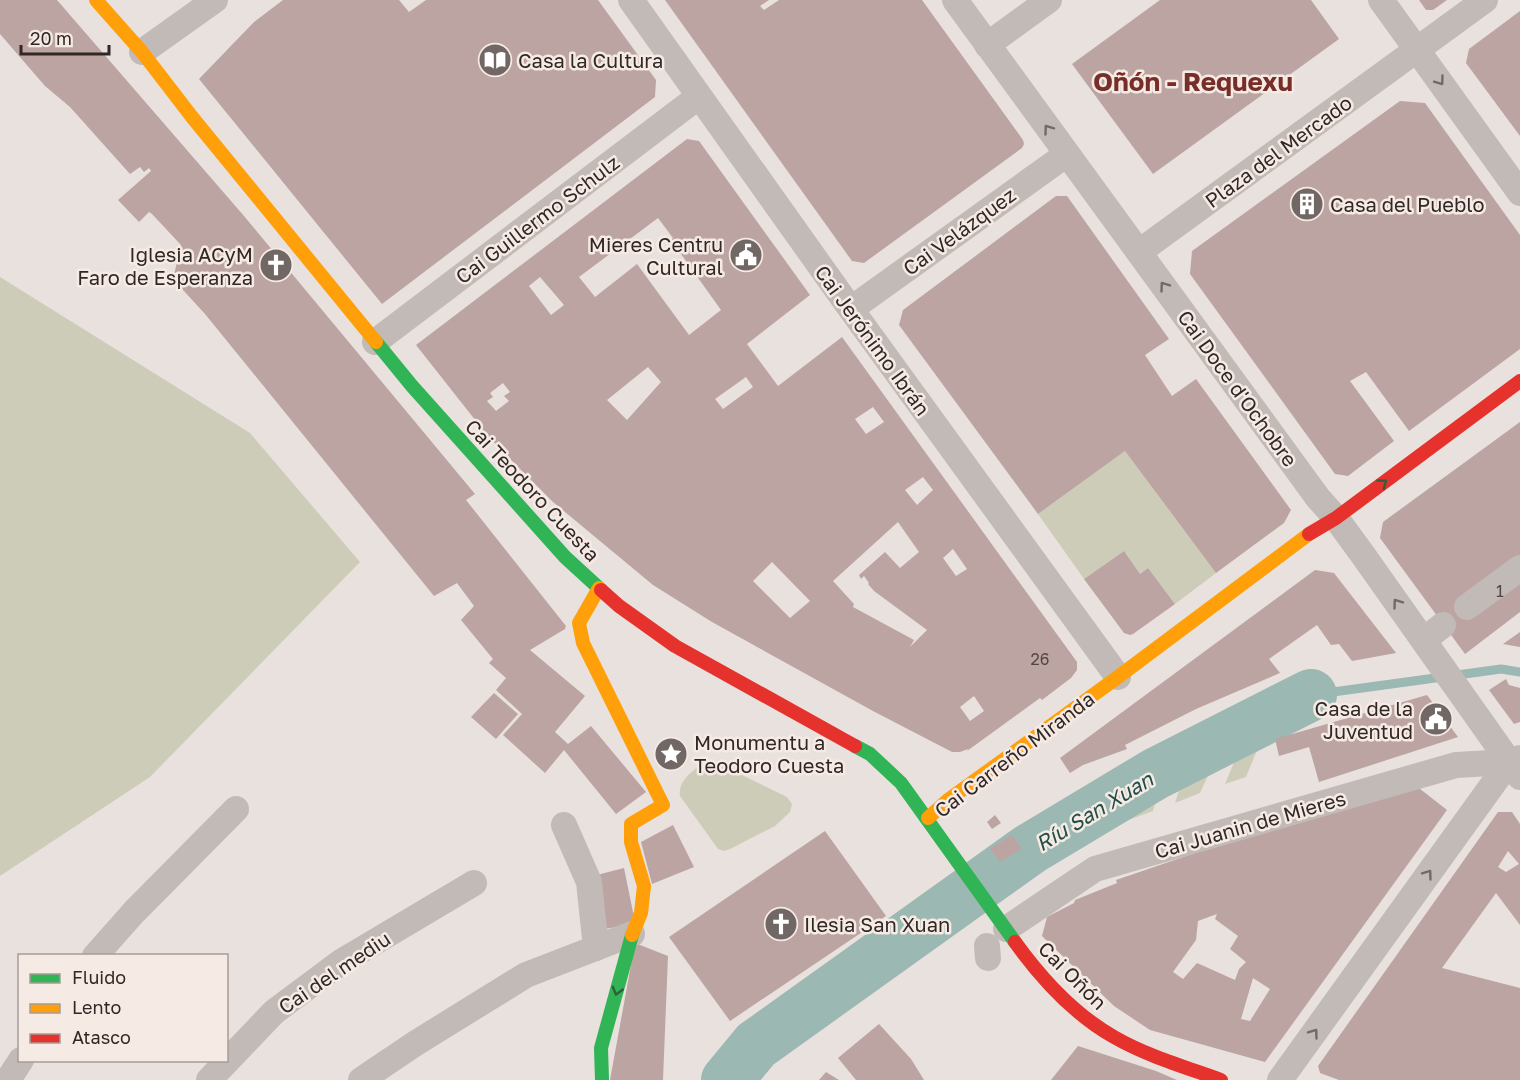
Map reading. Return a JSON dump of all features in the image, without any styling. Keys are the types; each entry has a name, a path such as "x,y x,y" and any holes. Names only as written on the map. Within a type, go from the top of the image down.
{"street":[{"name":"Cai Teodoro Cuesta","path":"96,0 142,52 375,342 565,557 619,606 675,646 870,754 901,783 1006,929"},
{"path":"142,52 215,0"},
{"name":"Cai Jerónimo Ibrán","path":"631,0 698,97 1118,677"},
{"name":"Cai Doce d'Ochobre","path":"955,0 1318,498 1434,632 1444,668 1466,702 1516,766"},
{"path":"987,45 1049,0"},
{"path":"1381,0 1520,193"},
{"name":"Plaza del Mercado","path":"1139,252 1485,0"},
{"name":"Cai Guillermo Schulz","path":"375,342 698,97"},
{"name":"Cai Velázquez","path":"851,309 1066,154"},
{"name":"Cai Carreño Miranda","path":"928,818 948,800 1520,381"},
{"name":"Cai Carreño Miranda","path":"928,818 957,809 1324,537 1336,518"},
{"path":"1467,608 1520,568"},
{"path":"599,588 579,623 583,644 663,805 631,824 631,842 644,886 641,914 632,934 601,1048 602,1080"},
{"name":"Cai Juanin de Mieres","path":"1006,929 1095,869 1456,765 1516,766"},
{"path":"1280,1080 1516,766"},
{"path":"97,954 134,912 236,809"},
{"path":"564,825 589,882 596,948"},
{"name":"Cai del mediu","path":"228,1057 274,1012 341,962 474,882"},
{"name":"Cai Oñón","path":"1006,929 1031,964 1081,1015 1113,1037 1148,1054 1221,1080"},
{"path":"361,1080 526,975 632,934"},
{"path":"8,1080 20,1062"},
{"name":"Cai del mediu","path":"210,1074 222,1062"}],"green space":[{"path":"0,277 250,433 360,562 150,777 0,876"},
{"path":"1125,451 1216,573 1175,604 1148,568 1140,574 1124,551 1084,579 1038,514"},
{"path":"1260,743 1246,777 1225,784 1238,753"},
{"path":"711,760 787,797 792,804 790,812 775,826 730,849 724,851 718,849 680,796 685,779 694,770"},
{"path":"1213,765 1200,793 1175,803 1182,781"},
{"path":"1158,792 1153,811 1104,829 1140,801"}],"building":[{"path":"0,0 57,0 244,216 475,494 466,500 566,626 565,629 530,650 585,696 555,732 568,744 591,726 646,792 616,814 564,750 545,773 503,735 522,714 496,690 506,678 489,663 493,659 461,620 474,606 457,583 434,596 205,314 173,279 181,245 152,214 149,212 139,222 118,200 151,171 149,168 144,172 140,167 130,174 70,107 45,86 0,34"},
{"path":"283,0 399,0 409,12 426,0 598,0 656,80 655,97 382,304 199,79 254,22"},
{"path":"665,0 769,0 760,6 764,10 779,0 922,0 1024,144 1022,148 864,263 852,261"},
{"path":"1160,0 1311,0 1339,39 1153,174 1072,64"},
{"path":"1419,0 1447,0 1433,10 1426,10"},
{"path":"1520,11 1520,136 1466,63 1469,49"},
{"path":"1400,101 1425,103 1520,235 1520,349 1409,431 1366,372 1350,381 1394,441 1348,476 1335,474 1190,274 1192,251"},
{"path":"687,139 699,141 810,295 747,344 778,386 842,337 1077,662 1077,670 1071,678 1042,700 1040,698 967,751 968,749 952,752 712,622 653,585 553,502 519,468 487,435 416,345","holes":["658,218 721,310 689,335 637,264 595,297 579,277","540,277 564,305 551,315 529,286","648,367 661,382 627,420 607,400","746,377 753,387 723,409 715,399","503,383 510,392 504,396 509,401 496,411 487,401 493,397 490,393","873,407 884,422 866,434 855,419","923,477 933,490 917,505 905,490","898,522 919,552 900,568 885,552 859,575 861,579 864,576 874,591 927,630 910,647 914,640 853,607 854,604 833,581","953,549 967,569 956,576 943,558","772,562 810,601 790,618 753,581","974,696 984,711 970,721 960,707"]},
{"path":"1056,196 1067,196 1169,339 1145,355 1172,396 1196,379 1291,510 1284,523 1216,573 1125,451 1038,514 899,325 903,310"},
{"path":"1520,422 1520,612 1465,654 1380,538 1383,522"},
{"path":"1124,551 1140,574 1148,568 1175,604 1130,635 1124,633 1084,579"},
{"path":"1315,570 1334,573 1396,653 1352,661 1339,644 1331,645 1317,625 1269,659 1280,673 1196,709 1125,745 1127,749 1083,765 1070,773 1060,758"},
{"path":"1520,632 1520,647 1503,644"},
{"path":"1506,679 1509,685 1520,688 1520,722 1514,724 1489,690"},
{"path":"494,693 518,714 496,739 471,717"},
{"path":"1427,695 1458,737 1319,782 1309,747 1279,756 1275,739"},
{"path":"1415,785 1447,810 1265,1062 1150,1030 1114,1006 1042,936 1047,917 1074,903 1075,900 1117,883 1116,880 1283,823","holes":["1217,914 1215,919 1238,936 1230,949 1246,962 1239,969 1235,980 1197,963 1183,979 1173,972 1196,940 1198,921","1253,978 1270,989 1250,1021 1241,1019"]},
{"path":"1498,812 1512,812 1520,824 1520,925 1496,893 1442,968 1520,988 1520,1080 1339,1080 1320,1073 1318,1066","holes":["1508,851 1519,864 1506,872 1498,867"]},
{"path":"995,815 1001,823 992,829 987,822"},
{"path":"673,825 694,867 652,884 641,842"},
{"name":"Ilesia San Xuan","path":"825,831 886,916 730,1021 669,937"},
{"path":"1012,835 1022,849 1000,862 990,849"},
{"path":"624,868 634,917 629,925 604,929 593,876"},
{"path":"635,943 668,956 663,1080 610,1080"},
{"path":"879,1024 911,1059 924,1080 856,1080 838,1058"},
{"path":"1078,1046 1156,1071 1177,1080 1051,1080"},
{"path":"826,1072 839,1080 819,1080"}],"waterway":[{"name":"Ríu San Xuan","path":"1311,695 1501,669 1520,672"},
{"name":"Ríu San Xuan","path":"727,1080 756,1045 1030,849 1155,774 1311,695"}],"traffic: fast":[{"path":"376,342 412,386 565,557 601,590"},
{"path":"855,746 870,754 901,783 1015,942"},
{"path":"602,1080 601,1048 632,935"}],"traffic: slow":[{"path":"96,0 142,52 192,117 376,342"},
{"path":"928,818 948,800 1118,677 1309,534"},
{"path":"599,588 579,623 583,643 663,805 631,824 631,842 644,886 641,913 632,935"}],"traffic: jam":[{"path":"1309,534 1336,518 1520,381"},
{"path":"601,590 619,606 675,646 855,746"},
{"path":"1015,942 1060,995 1100,1028 1140,1050 1221,1080"}],"place":[{"name":"Casa la Cultura","path":"495,60"},
{"name":"Casa del Pueblo","path":"1307,204"},
{"name":"Mieres Centru Cultural","path":"746,255"},
{"name":"Iglesia ACyM Faro de Esperanza","path":"276,265"},
{"name":"Casa de la Juventud","path":"1436,719"},
{"name":"Monumentu a Teodoro Cuesta","path":"671,754"},
{"name":"Ilesia San Xuan","path":"781,924"}],"district":[{"name":"Oñón - Requexu","path":"1193,81"}]}
